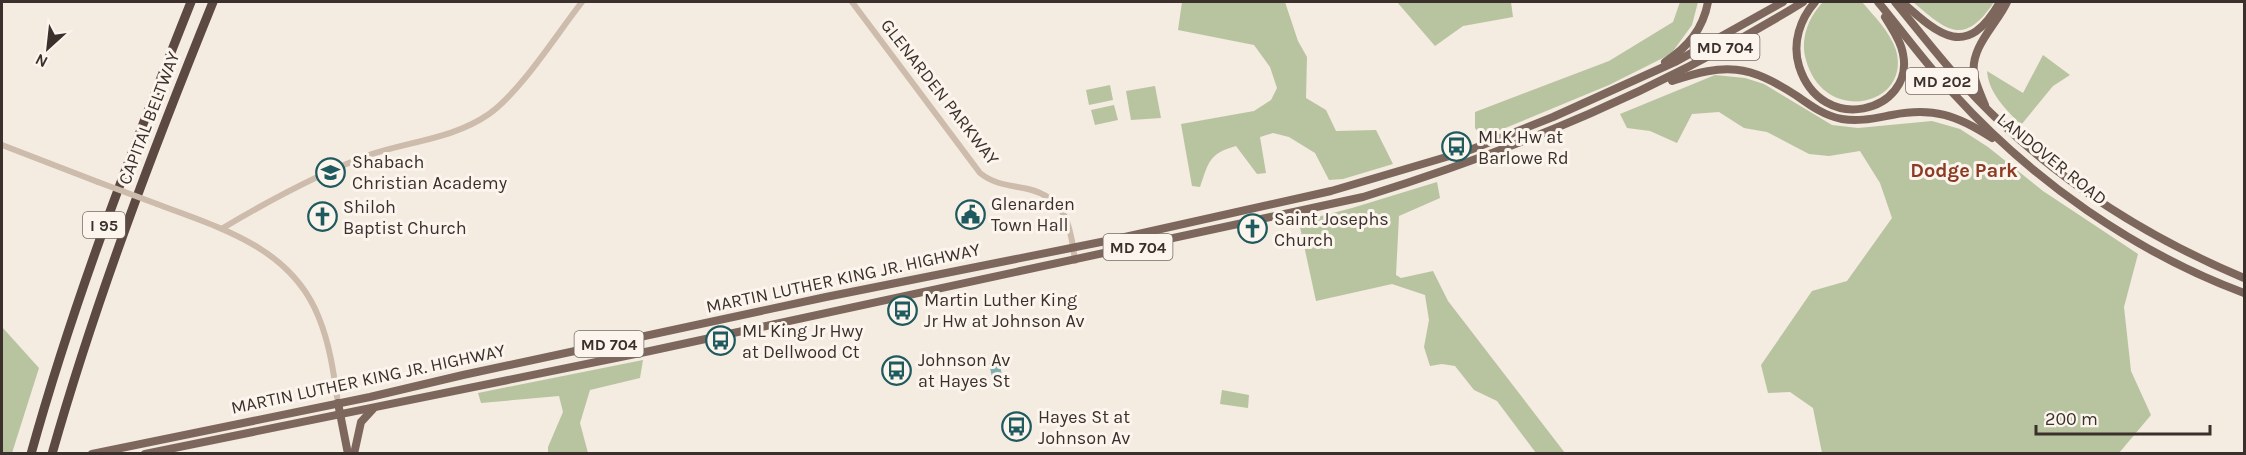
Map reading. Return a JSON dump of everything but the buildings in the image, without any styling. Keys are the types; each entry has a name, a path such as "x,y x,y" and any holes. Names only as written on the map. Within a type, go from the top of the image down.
{"highway":[{"name":"CAPITAL BELTWAY","path":"31,453 69,326 107,217 191,2"},
{"name":"CAPITAL BELTWAY","path":"52,453 84,347 127,221 213,2"}],"main road":[{"path":"1639,79 1673,57 1689,43 1701,26 1708,2"},
{"name":"MARTIN LUTHER KING JR. HIGHWAY","path":"92,453 338,404 463,375 1073,246 1116,239 1278,204 1373,180 1470,150 1553,117 1709,45 1783,2"},
{"name":"MARTIN LUTHER KING JR. HIGHWAY","path":"145,453 373,409 1075,261 1363,197 1474,161 1570,123 1646,89 1732,44 1803,2"},
{"path":"1815,2 1803,19 1797,36 1799,67 1807,85 1820,98 1839,108 1856,110 1883,101 1894,90 1903,71 1904,57 1901,46 1877,2"},
{"name":"LANDOVER ROAD","path":"1877,2 1954,94 2014,153 2060,190 2118,230 2174,261 2244,292"},
{"name":"LANDOVER ROAD","path":"1895,2 1948,68 1986,108 2060,174 2126,219 2175,246 2244,278"},
{"path":"1902,2 1939,33 1960,37 1979,29 2000,2"},
{"path":"1986,108 1975,77 1974,62 1979,48 2007,2"},
{"path":"1646,89 1702,71 1741,70 1770,80 1832,117 1856,120 1913,111 1943,114 1972,126 2014,153"},
{"path":"1278,204 1283,215"},
{"path":"2118,230 2126,219"},
{"path":"338,404 348,453"},
{"path":"354,453 362,422 373,409"}],"street":[{"path":"223,228 289,190 336,168 380,152 453,133 480,119 509,96 582,2"},
{"name":"GLENARDEN PARKWAY","path":"852,2 975,167 990,180 1002,185 1035,191 1060,208 1067,219 1075,261"},
{"path":"2,145 223,228 265,250 286,268 302,287 320,321 338,404"}],"green space":[{"path":"1182,2 1285,2 1298,41 1307,57 1306,98 1326,110 1336,131 1376,130 1393,164 1343,179 1329,180 1315,153 1289,137 1273,133 1260,137 1266,173 1257,174 1236,146 1215,156 1208,165 1200,187 1192,186 1181,124 1254,111 1271,100 1277,88 1270,67 1254,45 1178,30"},
{"path":"1397,2 1511,2 1513,17 1463,26 1435,46"},
{"path":"1680,2 1698,2 1692,25 1671,54 1609,85 1498,131 1481,136 1475,128 1475,112 1609,61 1673,22"},
{"path":"1823,2 1862,2 1890,37 1896,50 1897,69 1891,84 1879,95 1864,101 1847,101 1830,94 1816,81 1806,60 1804,44 1809,22"},
{"path":"1913,2 1994,2 1973,25 1955,30 1936,21"},
{"path":"2043,55 2070,75 2053,86 2021,125 1995,94 1987,71 2023,93"},
{"path":"1715,75 1745,78 1764,84 1832,125 1858,128 1932,121 1960,129 1988,147 2043,191 2138,254 2124,307 2131,371 2151,415 2119,453 1822,453 1813,408 1790,392 1768,393 1761,365 1812,291 1847,281 1892,218 1880,183 1860,151 1829,156 1809,154 1767,132 1744,128 1719,112 1692,114 1677,143 1650,131 1627,128 1620,114"},
{"path":"1110,85 1113,100 1089,105 1086,90"},
{"path":"1155,86 1161,118 1131,120 1126,91"},
{"path":"1114,105 1118,120 1095,125 1091,110"},
{"path":"1437,182 1440,198 1399,216 1396,275 1401,278 1433,271 1448,301 1565,453 1536,453 1497,401 1474,390 1455,366 1442,364 1430,366 1424,347 1429,320 1425,295 1392,284 1316,301 1300,227 1302,221"},
{"path":"2,327 39,368 12,453 2,453"},
{"path":"643,360 640,378 590,390 580,423 588,453 548,453 548,447 563,412 559,396 481,403 478,393"},
{"path":"1222,390 1249,395 1248,408 1220,404"}],"water":[{"path":"999,361 1003,380 993,382 989,363"}],"place":[{"name":"MLK Hw at Barlowe Rd","path":"1457,147"},
{"name":"Shabach Christian Academy","path":"331,172"},
{"name":"Glenarden Town Hall","path":"970,214"},
{"name":"Shiloh Baptist Church","path":"322,217"},
{"name":"Saint Josephs Church","path":"1253,229"},
{"name":"Martin Luther King Jr Hw at Johnson Av","path":"903,310"},
{"name":"ML King Jr Hwy at Dellwood Ct","path":"721,341"},
{"name":"Johnson Av at Hayes St","path":"897,370"},
{"name":"Hayes St at Johnson Av","path":"1017,427"}],"district":[{"name":"Dodge Park","path":"1964,170"}]}
